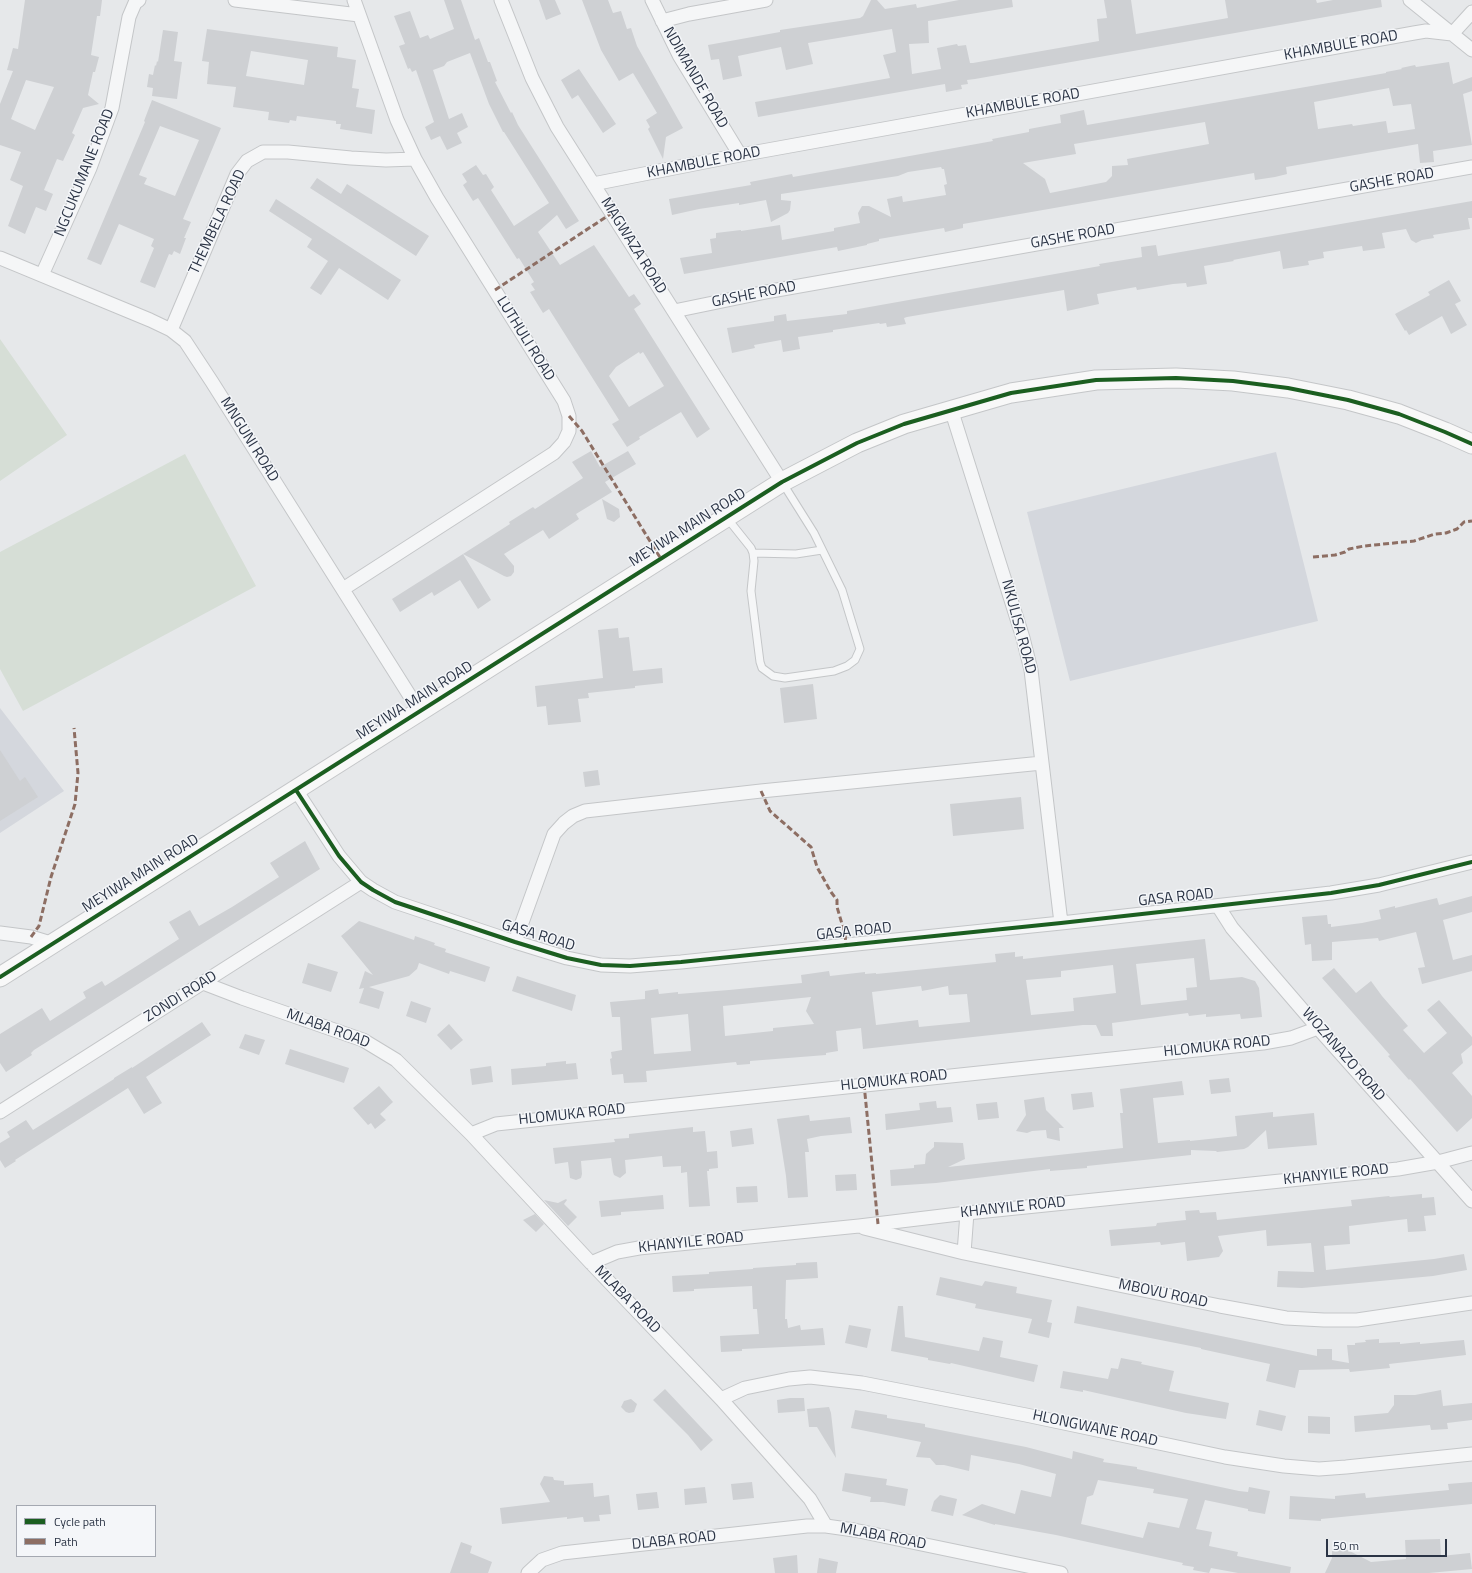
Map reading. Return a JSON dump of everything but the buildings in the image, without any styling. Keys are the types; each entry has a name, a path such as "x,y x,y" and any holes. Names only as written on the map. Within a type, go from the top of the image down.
{"street":[{"name":"NGCUKUMANE ROAD","path":"42,275 90,168 112,108 129,17 135,3 139,0"},
{"path":"235,0 359,15"},
{"name":"LUTHULI ROAD","path":"343,589 554,453 564,442 569,431 569,416 564,401 437,198 415,159 397,120 354,0"},
{"name":"MAGWAZA ROAD","path":"501,0 532,78 557,127 782,482"},
{"name":"NDIMANDE ROAD","path":"652,0 679,55 740,155"},
{"path":"662,21 689,14 766,0"},
{"path":"1410,0 1472,50"},
{"path":"1452,34 1472,12"},
{"name":"KHAMBULE ROAD","path":"593,184 740,155 1414,33 1426,31 1452,34"},
{"name":"THEMBELA ROAD","path":"171,330 237,174 247,161 263,152 288,152 386,160 415,159"},
{"name":"GASHE ROAD","path":"674,311 771,291 1472,167"},
{"name":"MNGUNI ROAD","path":"0,258 171,330 184,341 195,355 420,712"},
{"name":"MEYIWA MAIN ROAD","path":"0,978 782,482 858,443 904,424 951,409 1011,393 1096,380 1176,378 1233,381 1288,388 1348,400 1398,414 1446,432 1472,444"},
{"name":"NKULISA ROAD","path":"951,409 1023,638 1031,670 1061,923"},
{"path":"515,942 554,834 568,820 585,811 776,789 1042,763"},
{"name":"GASA ROAD","path":"296,790 339,856 361,882 373,890 396,902 515,942 567,958 601,965 630,966 1061,923 1331,893 1372,886 1472,862"},
{"name":"ZONDI ROAD","path":"0,1112 361,882"},
{"name":"WOZANAZO ROAD","path":"1218,906 1232,928 1318,1028 1472,1201"},
{"path":"0,933 31,937 54,944"},
{"name":"MLABA ROAD","path":"203,983 363,1040 396,1060 471,1134 591,1263 722,1399 810,1499 826,1526 854,1530 1061,1573"},
{"name":"HLOMUKA ROAD","path":"471,1134 496,1124 1263,1043 1291,1038 1318,1028"},
{"name":"KHANYILE ROAD","path":"591,1263 617,1252 639,1248 1398,1169 1438,1162 1472,1153"},
{"path":"964,1253 967,1213"},
{"name":"MBOVU ROAD","path":"859,1226 964,1253 1220,1306 1286,1318 1357,1320 1472,1303"},
{"name":"HLONGWANE ROAD","path":"722,1399 745,1388 789,1379 810,1377 862,1383 1034,1416 1225,1457 1284,1466 1319,1469 1472,1454"},
{"name":"DLABA ROAD","path":"528,1573 542,1560 562,1553 807,1526 826,1526"}],"lane":[{"path":"726,518 751,548 753,553 754,561 751,591 762,668 773,676 785,678 834,671 847,666 855,660 860,649 858,638 842,590 800,508 782,482"},
{"path":"753,553 796,554 822,550"}],"shaded area":[{"path":"0,339 67,435 0,481"},
{"path":"1276,452 1318,621 1070,681 1027,512"},
{"path":"185,454 256,586 23,711 0,669 0,552"},
{"path":"0,708 64,791 0,833"}],"marked path":[{"path":"495,290 612,213"},
{"path":"569,416 582,431 661,559"},
{"path":"1313,557 1335,555 1349,549 1364,546 1414,541 1435,534 1446,533 1457,529 1464,522 1472,521"},
{"path":"31,937 39,926 51,877 75,804 78,773 74,728"},
{"path":"761,791 770,811 811,847 817,867 837,900 837,907 845,934 846,945"},
{"path":"864,1084 878,1224"}],"cycle path":[{"path":"0,977 782,482 857,443 904,424 1011,393 1096,380 1176,378 1233,381 1288,388 1348,400 1399,414 1472,444"},
{"path":"296,790 339,856 361,882 373,890 395,902 515,942 567,958 601,965 630,966 681,962 1061,923 1331,893 1379,885 1472,862"}]}
